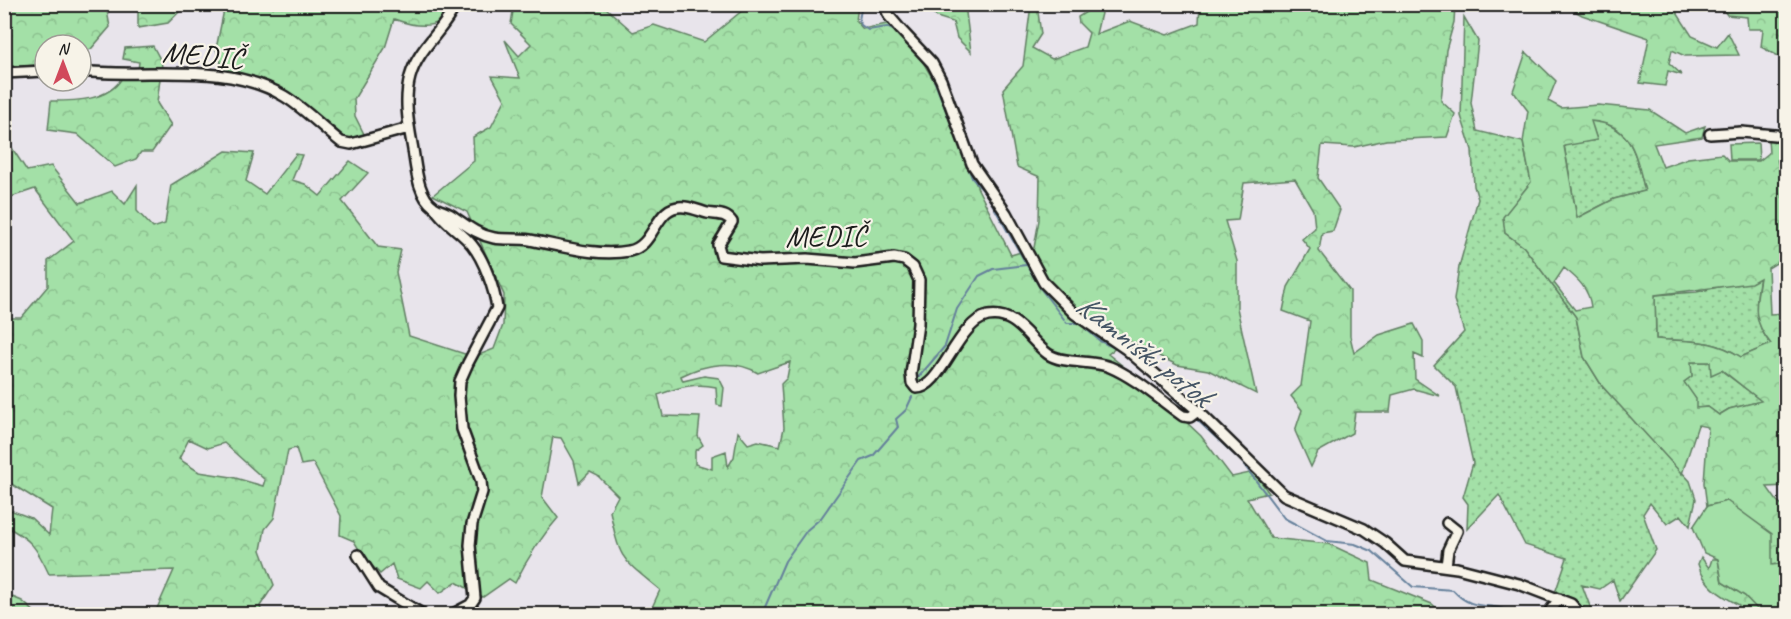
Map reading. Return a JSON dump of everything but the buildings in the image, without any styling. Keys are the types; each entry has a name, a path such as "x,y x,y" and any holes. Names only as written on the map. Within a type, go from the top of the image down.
{"street":[{"path":"453,615 470,605 475,598 470,545 472,524 482,492 481,481 462,429 460,381 497,308 495,295 473,246 441,217 424,196 409,128 407,92 411,74 424,47 451,15 456,4"},
{"path":"884,4 889,16 900,30 932,63 941,80 972,164 1006,213 1044,283 1075,314 1125,349 1284,495 1364,529 1386,543 1405,561 1446,566 1518,584 1557,603 1571,604 1580,615"},
{"path":"4,73 33,72"},
{"name":"MEDIČ","path":"93,72 118,75 212,74 249,82 284,96 341,142 351,144 409,128"},
{"path":"1710,134 1741,132 1786,136"},
{"path":"1786,160 1784,160 1786,170"},
{"name":"MEDIČ","path":"435,208 452,215 481,235 495,238 529,239 577,249 621,253 645,244 666,211 684,207 729,218 731,226 718,244 721,256 760,261 807,260 855,263 894,258 904,260 914,267 919,280 918,324 911,374 912,383 916,388 929,383 966,331 976,321 987,316 1003,316 1026,330 1048,354 1059,359 1071,358 1112,368 1183,416 1194,414"},
{"path":"1446,566 1448,550 1457,531 1447,523"},
{"path":"358,555 380,588 422,615"},
{"path":"1548,615 1557,603"}],"green space":[{"path":"5,4 106,5 110,27 93,47 93,33 33,33 33,65 5,68"},
{"path":"138,4 186,5 168,23 138,28"},
{"path":"225,5 452,5 442,20 428,25 411,24 394,19 385,48 354,99 355,116 366,138 342,138 309,108 278,86 223,69 216,49"},
{"path":"514,5 548,5 553,8 584,5 589,11 606,8 633,32 654,25 704,42 749,5 757,5 759,10 765,5 858,5 856,21 863,29 891,23 923,62 941,93 978,189 1011,255 1034,248 1039,220 1040,177 1017,167 1003,89 1023,66 1031,5 1037,5 1041,34 1032,48 1052,59 1085,47 1089,33 1079,23 1078,17 1091,9 1090,5 1103,5 1096,34 1130,21 1167,35 1199,23 1200,5 1455,5 1454,22 1446,50 1441,101 1455,114 1447,137 1386,140 1354,147 1322,145 1318,178 1340,210 1333,231 1322,233 1319,251 1350,291 1350,336 1354,353 1379,335 1414,324 1423,341 1423,358 1414,354 1415,379 1440,396 1414,389 1392,395 1390,412 1355,412 1352,433 1318,452 1311,467 1295,431 1302,410 1291,396 1301,386 1310,321 1283,311 1288,287 1310,249 1302,239 1315,228 1313,210 1295,179 1244,183 1238,220 1225,221 1237,261 1237,308 1256,394 1208,370 1177,365 1127,340 1108,354 1149,387 1201,436 1232,477 1254,472 1269,493 1247,498 1271,538 1329,544 1370,563 1372,580 1432,604 1443,614 649,614 660,590 630,564 620,550 610,511 618,496 598,476 590,472 579,483 574,461 561,438 553,437 542,497 558,518 534,549 515,583 509,579 483,597 456,582 440,593 428,581 421,588 397,579 392,564 380,574 363,556 354,541 340,535 341,516 313,463 301,465 296,448 288,450 274,518 265,529 261,550 274,585 260,606 262,614 108,614 155,613 174,570 49,574 32,545 21,535 5,526 5,508 31,518 49,535 52,509 5,480 5,318 21,318 48,286 48,261 74,241 35,189 5,199 5,150 10,145 27,171 51,166 80,203 112,191 125,204 137,185 137,211 153,228 165,224 171,185 226,151 254,153 246,181 265,194 296,154 302,155 292,180 305,184 320,196 350,161 368,173 342,201 378,247 401,250 396,272 409,336 474,357 494,349 503,325 504,295 467,212 433,195 474,161 473,137 491,127 505,100 492,76 520,78 505,40 519,56 531,44 511,24","holes":["790,362 787,378 781,384 784,428 780,446 758,441 748,444 738,432 734,457 728,467 726,451 712,456 712,469 695,464 695,451 703,445 698,436 700,417 663,416 658,395 686,386 716,387 717,405 722,406 724,388 719,378 704,376 683,381 681,376 700,368 720,365 740,366 758,373","189,439 208,448 224,443 265,480 263,486 232,477 199,472 179,459"]},
{"path":"924,5 965,5 971,52 957,38 953,22 937,17"},
{"path":"1564,5 1672,5 1692,36 1717,47 1728,33 1739,55 1685,56 1672,50 1669,63 1682,75 1668,71 1665,86 1640,83 1649,38 1582,15"},
{"path":"1720,5 1786,5 1786,60 1761,47 1763,29 1748,29 1747,17 1727,15"},
{"path":"1464,17 1478,41 1471,103 1477,131 1523,142 1531,182 1504,217 1505,233 1524,247 1576,317 1584,357 1602,386 1690,481 1696,499 1690,526 1681,515 1667,524 1650,503 1643,514 1656,550 1620,601 1613,580 1600,589 1582,585 1591,609 1596,614 1589,614 1555,593 1567,558 1525,545 1499,495 1467,529 1468,504 1463,497 1473,463 1456,387 1434,365 1464,332 1454,300 1459,267 1478,199 1474,186 1472,150 1461,116"},
{"path":"153,46 162,63 157,103 171,125 152,152 141,152 136,159 115,167 77,134 48,130 51,101 91,98 109,91 122,78 137,78 139,62 123,59 125,48"},
{"path":"1526,52 1556,81 1548,101 1561,108 1598,105 1650,110 1685,133 1705,126 1702,137 1654,144 1663,167 1688,158 1722,154 1729,161 1759,161 1769,153 1768,139 1786,141 1786,257 1768,268 1770,314 1786,313 1786,486 1767,487 1777,501 1786,508 1786,548 1784,547 1779,564 1772,565 1727,501 1707,506 1704,483 1708,427 1698,425 1682,474 1602,386 1584,357 1576,317 1524,247 1505,233 1503,217 1531,182 1523,142 1528,111 1513,91","holes":["1591,121 1605,123 1616,128 1624,136 1635,155 1645,191 1614,199 1577,218 1564,146 1597,140","1564,268 1582,285 1591,307 1575,310 1554,283","1760,278 1756,313 1761,328 1771,344 1741,357 1710,344 1656,339 1655,295 1751,283","1691,362 1710,362 1711,375 1722,370 1761,401 1729,409 1719,415 1708,407 1696,408 1696,399 1684,382 1692,376"]},
{"path":"1590,121 1604,123 1615,128 1624,136 1635,155 1645,191 1614,199 1577,218 1564,145 1597,140"},
{"path":"1758,143 1759,160 1730,160 1729,144"},
{"path":"1760,277 1757,296 1758,321 1771,344 1741,357 1710,344 1656,339 1655,295 1697,292"},
{"path":"1690,362 1710,362 1762,401 1729,409 1719,415 1708,407 1695,408 1684,382 1692,376"},
{"path":"1727,501 1772,534 1772,565 1779,564 1786,548 1786,607 1762,614 1745,596 1722,582 1718,559 1704,553 1693,527 1707,506"},
{"path":"1701,557 1709,568 1712,559 1718,559 1722,582 1745,596 1762,614 1737,614 1739,605 1719,593 1704,578 1698,564"},
{"path":"5,594 22,601 37,614 5,614"},
{"path":"1786,607 1786,614 1762,614"}],"waterway":[{"name":"Kamniški potok","path":"862,4 859,20 861,25 868,30 887,27 895,31 929,67 972,178 987,195 1040,288 1067,323 1079,323 1100,341 1117,349 1137,364 1190,413"},
{"path":"917,379 945,346 957,309 979,276 993,269 1026,265"},
{"path":"762,614 785,561 807,530 821,518 861,461 873,456 898,427 896,419 906,410 912,397"},
{"name":"Kamniški potok","path":"1194,417 1241,461 1284,518 1327,541 1355,544 1372,551 1413,587 1453,590 1468,602 1507,610 1515,614"}]}
